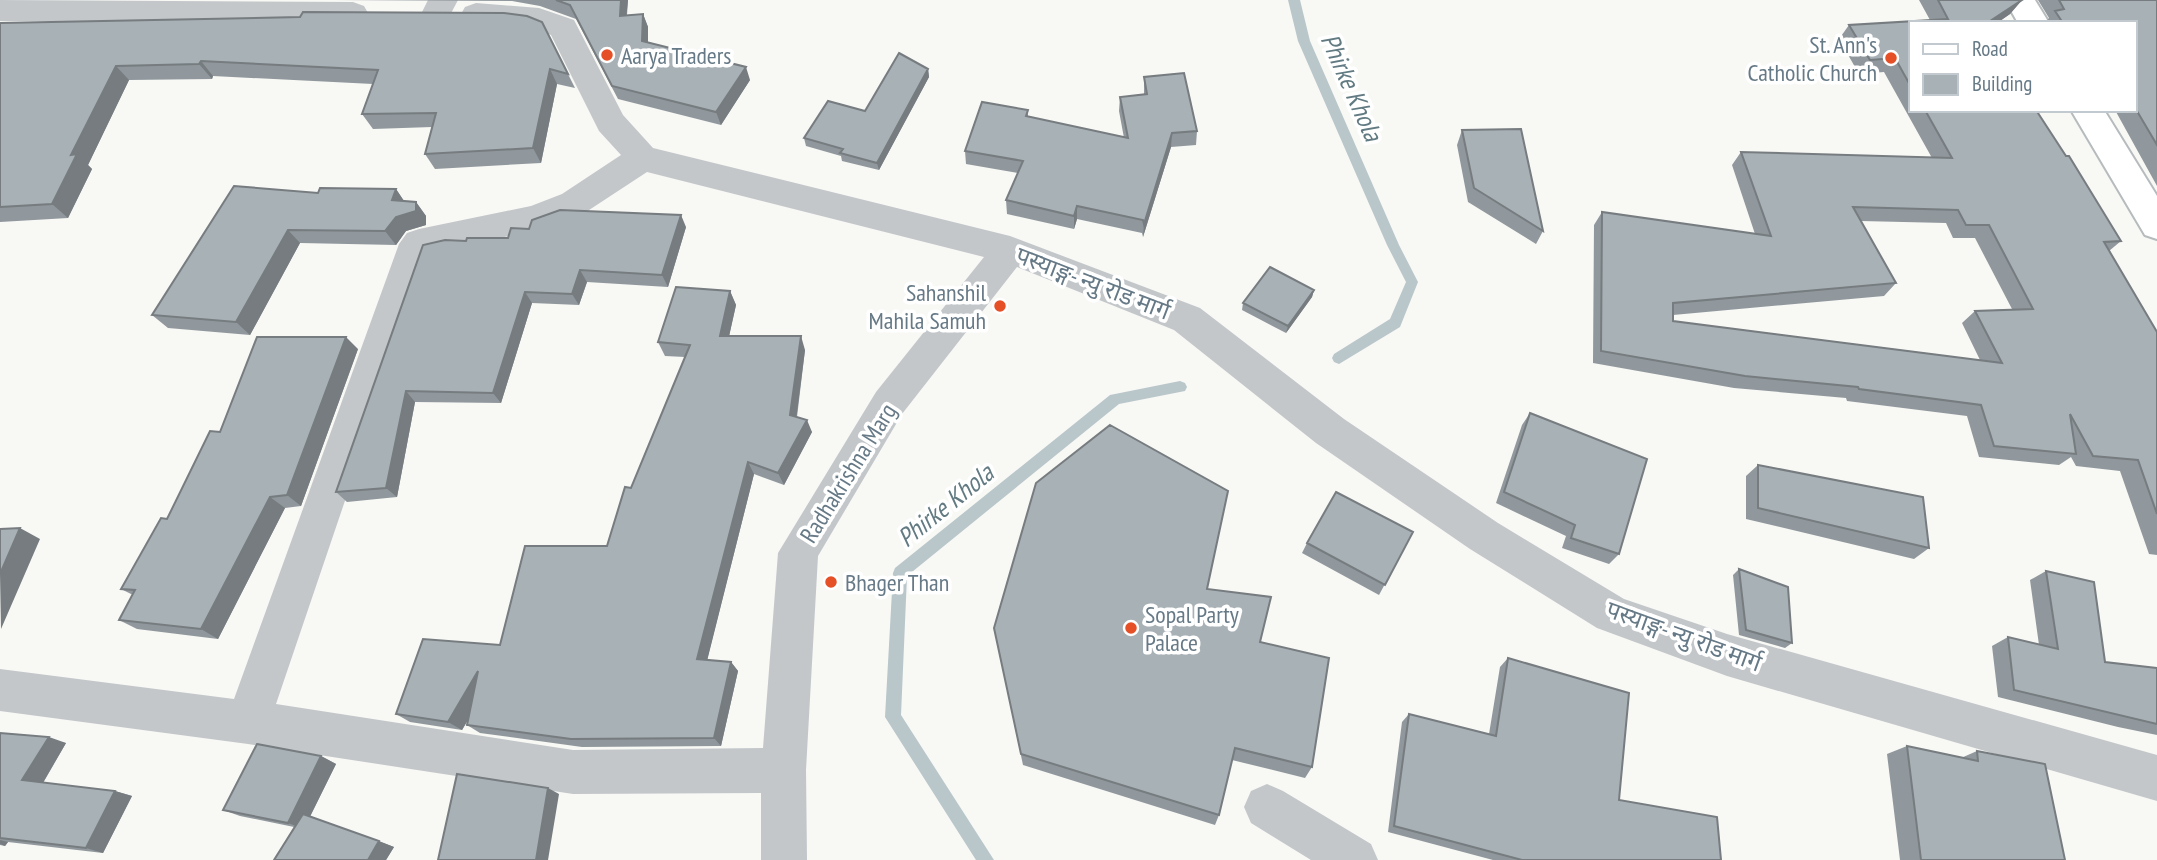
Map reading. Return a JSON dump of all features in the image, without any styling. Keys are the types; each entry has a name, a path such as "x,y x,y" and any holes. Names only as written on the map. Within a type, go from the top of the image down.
{"main road":[{"path":"2020,0 2033,21"},
{"path":"2088,112 2157,225"}],"street":[{"path":"0,10 417,10 539,19 563,28 611,122 642,158 574,203 536,218 419,243 411,254 248,722"},
{"name":"पस्याङ्ग- न्यु रोड मार्ग","path":"642,158 1010,250 1187,319 1330,431 1484,536 1612,614 1727,654 2157,778"},
{"name":"Radhakrishna Marg","path":"783,860 784,770 798,553 889,404 1010,250"},
{"path":"0,690 248,722 573,772 784,770"},
{"path":"1267,807 1355,860"}],"building":[{"path":"556,0 621,0 620,16 643,14 642,41 746,67 716,112 612,86 570,5"},
{"path":"1938,0 2022,0 1990,21 1915,21 1948,19"},
{"path":"2059,0 2157,0 2157,145 2136,109 2136,21 2062,21 2055,11 2064,9"},
{"path":"303,12 504,13 527,16 542,22 568,74 550,69 533,148 425,154 436,113 362,114 378,70 201,61 199,64 116,66 71,155 77,154 52,204 0,207 0,23 300,17"},
{"path":"1909,21 1909,83 1895,58 1870,60 1849,25"},
{"path":"899,53 928,69 877,163 840,153 843,149 804,138 828,101 865,111"},
{"path":"1184,73 1197,131 1172,133 1144,224 1143,220 1077,206 1074,216 1006,200 1023,161 965,151 982,102 1028,110 1026,116 1128,138 1120,97 1147,94 1144,77"},
{"path":"1926,112 2037,112 2066,156 2069,156 2121,241 2104,242 2157,332 2157,514 2138,460 2093,456 2070,414 2076,454 1994,446 1981,405 1858,387 1745,376 1601,351 1602,212 1771,236 1741,152 1952,158","holes":["1853,207 1958,210 1966,225 1989,225 2033,309 1975,311 2002,363 1673,321 1673,303 1896,283"]},
{"path":"1521,129 1543,231 1474,188 1462,130"},
{"path":"234,186 318,193 320,188 396,189 392,200 416,202 416,211 396,217 385,231 288,230 236,322 152,315"},
{"path":"560,210 681,215 662,275 580,270 572,294 525,292 493,393 406,391 386,488 336,492 423,245 445,240 466,241 467,238 508,238 511,228 529,229 532,220"},
{"path":"1270,267 1314,290 1288,326 1243,303"},
{"path":"676,287 730,291 720,336 801,336 790,415 807,420 778,473 748,462 697,659 731,662 714,738 571,739 467,725 478,671 448,722 396,714 423,639 500,645 525,546 607,546 625,487 631,488 690,345 658,342"},
{"path":"257,337 346,337 287,495 270,497 201,629 119,620 135,590 121,589 161,518 167,519 210,431 220,432"},
{"path":"1530,413 1647,459 1619,554 1571,538 1575,525 1504,492"},
{"name":"Sopal Party Palace","path":"1110,425 1228,491 1207,589 1271,597 1260,642 1329,658 1312,767 1235,748 1219,815 1021,754 994,628 1036,483"},
{"path":"1758,465 1923,497 1929,548 1758,508"},
{"path":"1336,492 1413,532 1385,585 1307,543"},
{"path":"20,528 0,574 0,529"},
{"path":"1739,569 1788,587 1792,643 1746,630"},
{"path":"2046,571 2094,582 2105,662 2157,668 2157,724 2014,690 2008,637 2058,649"},
{"path":"1508,658 1629,693 1619,800 1717,817 1721,860 1522,860 1394,826 1409,714 1496,736"},
{"path":"0,733 49,737 22,780 115,791 86,848 0,838"},
{"path":"257,744 321,756 288,823 223,810"},
{"path":"1907,746 1978,761 1977,751 2045,764 2065,860 1921,860"},
{"path":"457,774 548,788 536,860 438,860"},
{"path":"303,814 379,841 368,860 274,860"}],"waterway":[{"name":"Phirke Khola","path":"1294,0 1304,41 1393,245 1412,282 1395,323 1339,358"},
{"name":"Phirke Khola","path":"986,860 893,717 900,573 1115,399 1180,387"}],"place":[{"name":"Aarya Traders","path":"607,55"},
{"name":"St. Ann's Catholic Church","path":"1891,58"},
{"name":"Sahanshil Mahila Samuh","path":"1000,306"},
{"name":"Bhager Than","path":"831,582"},
{"name":"Sopal Party Palace","path":"1131,628"}]}
